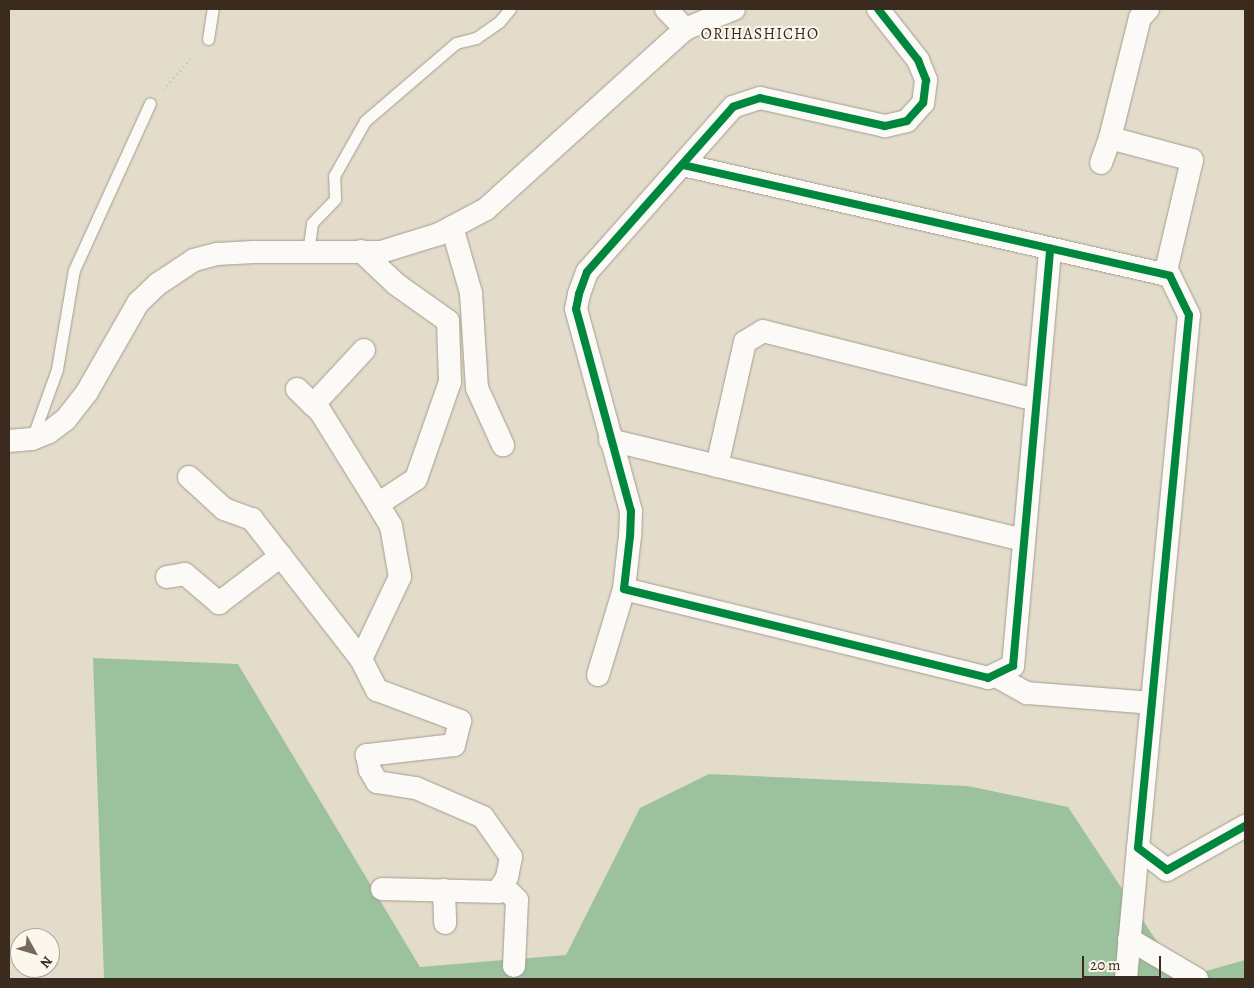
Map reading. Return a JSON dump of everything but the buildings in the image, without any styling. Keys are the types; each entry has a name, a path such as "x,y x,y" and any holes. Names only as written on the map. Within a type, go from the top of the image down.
{"street":[{"path":"666,9 685,29"},
{"path":"9,441 32,439 49,432 66,419 87,392 138,303 158,284 194,260 217,254 381,252 439,234 486,209 685,29 734,9"},
{"path":"598,675 624,588 630,536 630,511 576,309 587,272 733,107 760,98 885,126 907,121 923,103 926,80 918,60 878,9"},
{"path":"1101,163 1110,138 1140,18 1148,9"},
{"path":"1110,138 1192,160 1165,275"},
{"path":"683,165 1170,276 1189,315 1126,979"},
{"path":"452,226 471,292 477,388 503,445"},
{"path":"624,588 988,678 1013,666 1050,249"},
{"path":"361,252 396,284 448,321 450,382 416,479 378,504"},
{"path":"717,466 745,342 763,331 1036,400"},
{"path":"313,405 364,350"},
{"path":"298,389 313,405 392,526 400,577 361,659"},
{"path":"610,440 1023,540"},
{"path":"189,477 224,509 252,519 361,659 377,690 460,721 454,745 367,755 370,770 377,782 416,788 483,817 511,857 507,877 499,892 382,888"},
{"path":"167,576 185,574 219,603 281,556"},
{"path":"994,676 1026,693 1151,702"},
{"path":"1138,848 1167,870 1245,826"},
{"path":"502,885 517,900 514,966"},
{"path":"444,890 445,923"},
{"path":"1129,939 1197,979"}],"lane":[{"path":"208,39 213,9"},
{"path":"308,252 312,223 335,199 334,176 365,121 456,43 476,38 499,22 510,9"},
{"path":"32,439 57,369 74,270 150,103"}],"path":[{"path":"150,103 208,39"}],"green space":[{"path":"93,658 238,664 420,967 566,955 640,808 709,774 968,786 1068,807 1181,978 1245,960 1245,979 104,979"}],"cycle path":[{"path":"878,9 918,60 926,80 923,103 907,121 885,126 760,98 733,107 587,272 576,309 631,511 624,589 988,678 1013,666 1050,249"},
{"path":"683,165 1170,276 1189,315 1138,848 1167,870 1245,826"}],"district":[{"name":"ORIHASHICHO","path":"760,34"}]}
